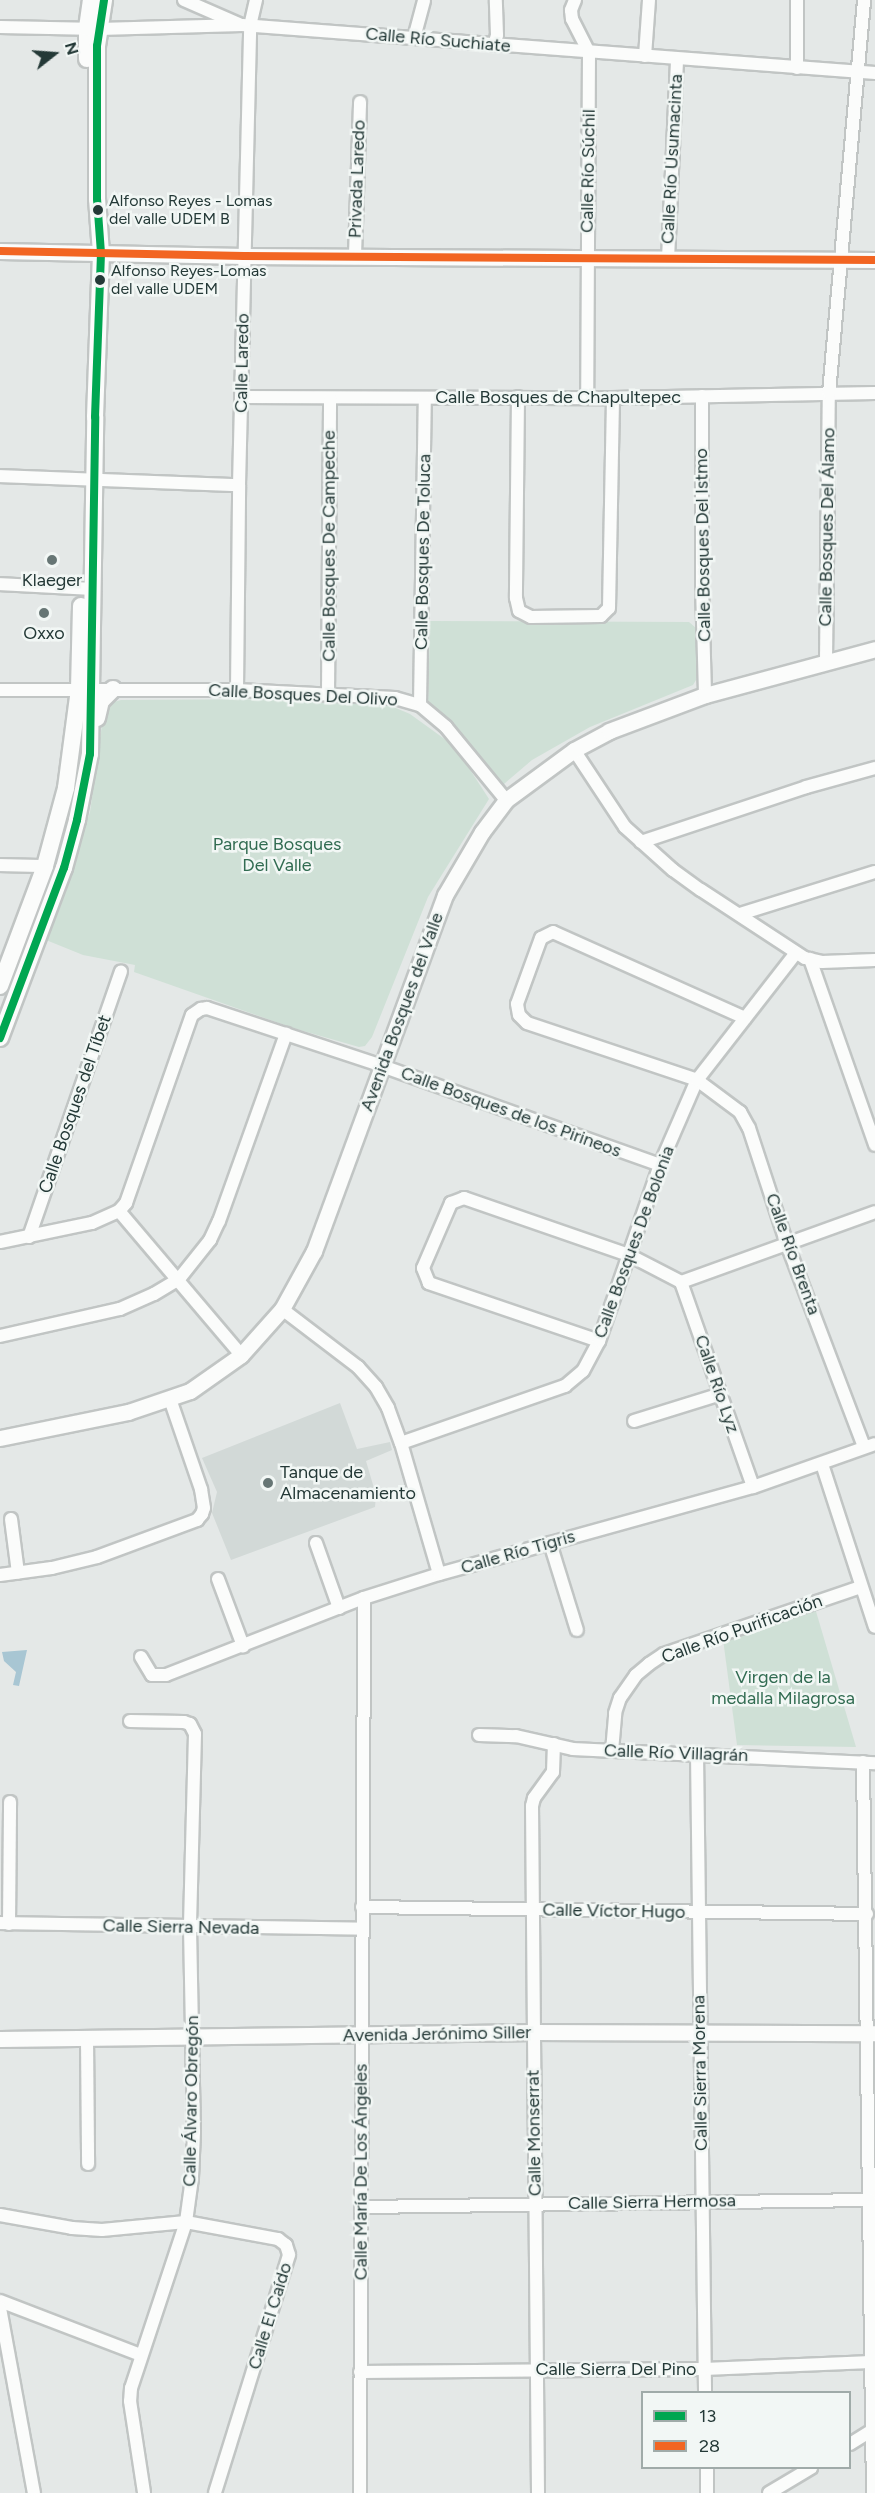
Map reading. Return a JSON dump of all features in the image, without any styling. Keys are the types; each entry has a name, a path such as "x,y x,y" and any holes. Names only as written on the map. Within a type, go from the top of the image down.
{"main road":[{"path":"90,754 86,689 87,588 97,199 91,0"},
{"path":"93,29 104,0"},
{"path":"0,986 45,866 66,789 86,689"},
{"path":"0,1038 64,868 78,820 101,701 113,689"}],"street":[{"path":"184,0 246,26"},
{"name":"Calle Laredo","path":"237,690 246,26 256,0"},
{"path":"414,38 424,0"},
{"path":"494,45 497,35 496,0"},
{"path":"575,0 571,10 572,20 589,53"},
{"path":"645,56 649,0"},
{"path":"796,68 797,0"},
{"name":"Calle Bosques Del Álamo","path":"826,661 830,393 864,0"},
{"name":"Calle Río Suchiate","path":"0,27 93,29 246,26 875,73"},
{"name":"Calle Río Súchil","path":"587,397 589,53"},
{"name":"Calle Río Usumacinta","path":"668,259 677,59"},
{"name":"Privada Laredo","path":"354,255 360,102"},
{"path":"0,250 244,256 875,260"},
{"name":"Calle Bosques de Chapultepec","path":"241,397 614,398 875,393"},
{"name":"Calle Bosques Del Istmo","path":"702,396 702,586 705,695"},
{"name":"Calle Bosques De Toluca","path":"420,705 425,398"},
{"path":"518,398 516,598 521,613 531,617 601,616 608,612 614,398"},
{"name":"Calle Bosques De Campeche","path":"328,694 330,399"},
{"path":"0,476 239,485"},
{"path":"0,584 87,588"},
{"name":"Avenida Bosques del Valle","path":"0,1438 128,1412 170,1400 209,1380 241,1355 282,1309 314,1251 445,895 482,832 506,800 574,750 609,731 705,695 875,649"},
{"name":"Calle Bosques Del Olivo","path":"0,690 237,690 395,698 420,705 446,727 506,800"},
{"path":"574,750 625,827 701,890 796,953 810,959 822,962 875,960"},
{"path":"641,842 806,787 875,768"},
{"path":"0,865 45,866"},
{"path":"740,914 875,872"},
{"name":"Calle Río Brenta","path":"744,1018 558,933 549,933 541,938 517,1004 523,1020 697,1080 734,1107 745,1120 788,1244 870,1446"},
{"name":"Calle Bosques De Bolonia","path":"401,1443 565,1386 583,1371 599,1341 660,1165 697,1080 796,953"},
{"path":"810,959 875,1144"},
{"name":"Calle Bosques del Tíbet","path":"29,1237 121,971"},
{"name":"Calle Bosques de los Pirineos","path":"119,1211 130,1196 192,1015 207,1008 382,1066 660,1165"},
{"path":"0,1336 120,1309 154,1294 179,1279 210,1240 219,1221 286,1034"},
{"path":"599,1341 432,1285 426,1279 423,1268 449,1207 459,1198 629,1255 681,1282 875,1212"},
{"path":"0,1242 92,1223 119,1211 179,1279 241,1355"},
{"name":"Calle Río Lyz","path":"681,1282 753,1487"},
{"path":"282,1309 334,1347 376,1387 388,1408 401,1443 439,1574"},
{"path":"634,1421 720,1394"},
{"path":"0,1575 97,1557 197,1520 202,1514 204,1499 170,1400"},
{"name":"Calle Río Tigris","path":"141,1657 152,1675 166,1676 364,1598 439,1574 753,1487 870,1446"},
{"path":"822,1464 875,1628"},
{"path":"11,1519 18,1573"},
{"path":"316,1543 339,1608"},
{"path":"550,1543 578,1630"},
{"path":"218,1579 243,1646"},
{"name":"Calle Río Purificación","path":"612,1751 615,1713 620,1698 636,1675 664,1654 861,1587"},
{"name":"Calle María De Los Ángeles","path":"360,2493 364,1598"},
{"name":"Calle Álvaro Obregón","path":"130,1721 184,1722 190,1724 195,1734 190,1927 194,2132 186,2222 141,2355 130,2401 144,2493"},
{"name":"Calle Río Villagrán","path":"479,1735 516,1736 573,1749 869,1762"},
{"name":"Calle Monserrat","path":"538,2493 531,1909 532,1803 552,1772 554,1744"},
{"name":"Calle Sierra Morena","path":"697,1753 705,2391"},
{"path":"869,1762 867,1914 871,2033 873,2493"},
{"path":"5,1923 10,1802"},
{"name":"Calle Víctor Hugo","path":"362,1907 867,1914"},
{"name":"Calle Sierra Nevada","path":"5,1923 362,1929"},
{"name":"Avenida Jerónimo Siller","path":"0,2038 533,2032 871,2033"},
{"path":"87,2038 88,2164"},
{"name":"Calle Sierra Hermosa","path":"362,2207 702,2200 870,2200"},
{"name":"Calle El Caído","path":"0,2215 72,2228 102,2230 186,2222 278,2239 289,2250 215,2493"},
{"path":"0,2301 141,2355"},
{"path":"0,2308 34,2493"},
{"name":"Calle Sierra Del Pino","path":"360,2372 704,2369 871,2362"},
{"path":"851,2443 872,2430"},
{"path":"707,2469 707,2493"},
{"path":"770,2493 809,2469"}],"shaded area":[{"path":"340,1403 357,1449 390,1442 392,1450 366,1461 376,1495 375,1507 231,1560 212,1513 217,1492 202,1458"}],"green space":[{"path":"430,621 689,622 696,628 696,680 693,685 590,727 532,760 504,784 498,785 428,708"},
{"name":"Parque Bosques Del Valle","path":"283,699 358,702 391,706 410,714 446,740 465,762 489,799 428,897 372,1037 365,1046 359,1047 293,1028 134,972 135,965 83,955 46,940 90,812 104,710 107,704 121,700"},
{"name":"Virgen de la medalla Milagrosa","path":"815,1608 856,1747 737,1745 723,1639"}],"water":[{"path":"27,1650 19,1686 13,1685 16,1672 4,1661 2,1652"}],"transit line":[{"name":"13","path":"0,1038 64,868 77,820 90,754 95,417 101,253 97,199 97,46 104,0"},
{"name":"28","path":"0,251 244,256 875,260"}],"place":[{"name":"Alfonso Reyes - Lomas del valle UDEM B","path":"98,210"},
{"name":"Alfonso Reyes-Lomas del valle UDEM","path":"100,280"},
{"name":"Klaeger","path":"52,560"},
{"name":"Oxxo","path":"44,613"},
{"name":"Tanque de Almacenamiento","path":"268,1483"}]}
